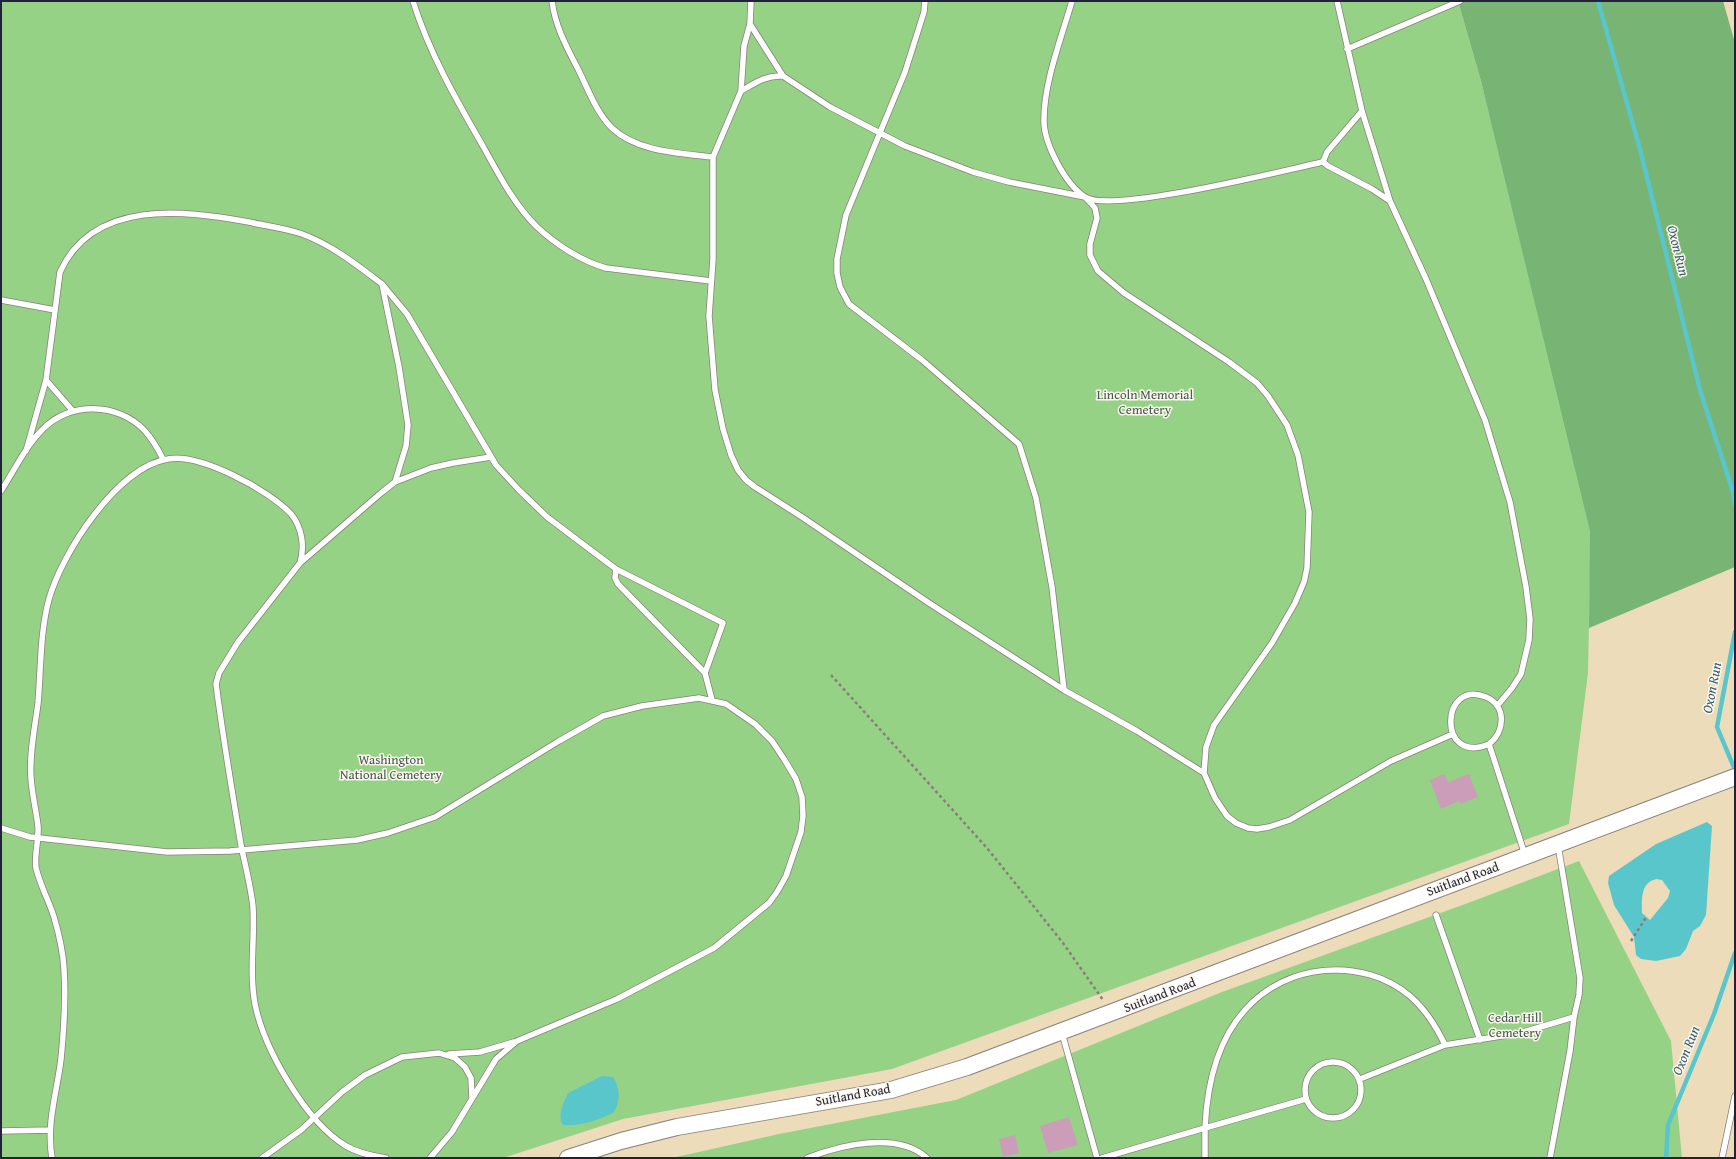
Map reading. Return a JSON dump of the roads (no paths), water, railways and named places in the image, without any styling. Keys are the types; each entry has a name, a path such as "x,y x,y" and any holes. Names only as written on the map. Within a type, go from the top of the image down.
{"main road":[{"name":"Suitland Road","path":"568,1158 622,1141 677,1127 891,1090 967,1067 1558,845 1731,778"}],"lane":[{"path":"414,1 428,41 458,102 513,196 536,225 560,245 595,265 606,268 711,281"},
{"path":"552,1 554,15 565,43 598,108 611,127 630,140 643,145 713,157"},
{"path":"751,1 750,24 744,46 741,91 713,157 714,212 709,316 715,390 722,429 731,456 746,480 887,575 1064,690 1137,731 1204,773"},
{"path":"925,1 924,12 905,72 846,215 837,259 837,273 840,287 849,304 927,365 1013,439 1022,450 1036,498 1052,587 1064,690"},
{"path":"1072,1 1048,90 1044,125 1051,151 1061,171 1095,208 1097,218 1090,244 1090,255 1098,271 1124,293 1229,362 1257,383 1287,425 1298,455 1310,512 1307,568 1304,582 1295,603 1272,643 1214,725 1206,747 1204,773 1215,798 1227,816 1236,823 1248,828 1269,827 1290,820 1391,761 1453,734"},
{"path":"1337,1 1362,111 1390,201 1426,279 1484,420 1510,502 1526,587 1530,619 1529,640 1521,674 1497,706"},
{"path":"1348,49 1460,1"},
{"path":"750,24 783,76 830,107 905,146 973,172 1034,187 1106,201 1187,192 1323,162"},
{"path":"741,91 763,78 783,76"},
{"path":"1323,162 1327,152 1362,111"},
{"path":"1323,162 1372,188 1390,201"},
{"path":"26,451 46,380 60,272 66,260 81,240 104,226 128,217 146,214 195,214 220,217 301,233 317,240 349,259 382,284 397,300 407,314 491,458 504,474 547,517 616,569 723,623 705,673"},
{"path":"382,284 402,381 408,425 406,446 395,482"},
{"path":"1,300 55,310"},
{"path":"46,380 72,410"},
{"path":"1,491 26,451 42,429 72,410 93,407 122,415 145,430 154,442 163,459"},
{"path":"52,1158 50,1130 60,1061 64,1005 64,972 60,941 54,917 37,872 36,862 38,828 31,777 42,636 49,600 66,558 97,512 128,478 140,470 163,459 180,458 208,465 251,485 277,502 292,515 297,524 303,544 300,563"},
{"path":"386,1158 370,1156 346,1146 325,1129 314,1118 270,1050 260,1019 252,979 253,907 242,850 216,684 219,673 238,642 300,563 395,482 431,468 453,462 491,458"},
{"path":"616,569 615,578 618,584 705,673 712,700"},
{"path":"1479,695 1491,700 1497,706 1502,716 1501,729 1498,735 1489,744 1476,748 1470,747 1458,741 1453,734 1450,717 1455,705 1466,697 1479,695"},
{"path":"1,828 38,837 167,852 242,850 357,840 435,817 559,740 603,716 671,701 699,698 726,704 755,724 772,741 796,779 802,797 803,816 801,832 794,856 778,892 769,903 714,948 617,999 516,1041 480,1052 447,1054"},
{"path":"1489,744 1525,857"},
{"path":"1550,1158 1570,1050 1574,1017 1579,995 1580,978 1558,845"},
{"path":"1436,915 1480,1040"},
{"path":"1205,1158 1206,1107 1214,1066 1219,1050 1226,1037 1245,1010 1256,999 1268,990 1295,976 1317,971 1339,970 1369,975 1383,980 1408,996 1420,1006 1438,1030 1445,1045"},
{"path":"1360,1080 1445,1045 1520,1033 1574,1017"},
{"path":"1062,1032 1097,1158"},
{"path":"430,1158 452,1132 496,1059 516,1041"},
{"path":"262,1158 301,1130 342,1092 365,1075 388,1062 402,1057 440,1052 455,1058 464,1067 471,1078 472,1097"},
{"path":"1329,1062 1344,1064 1356,1072 1362,1087 1360,1101 1356,1108 1343,1117 1335,1118 1320,1115 1314,1110 1306,1099 1305,1089 1307,1079 1313,1070 1320,1065 1329,1062"},
{"path":"1722,1158 1735,1096"},
{"path":"1102,1158 1306,1099"},
{"path":"1,1131 50,1130"},
{"path":"807,1158 825,1151 873,1142 901,1143 909,1146 927,1158"}],"water":[{"path":"1707,822 1712,826 1706,915 1700,926 1693,931 1686,949 1680,956 1656,961 1641,959 1636,955 1634,937 1614,905 1608,883 1609,876 1656,844","holes":["1656,879 1662,880 1670,891 1668,898 1650,920 1642,913 1643,893 1647,884 1651,881"]},
{"path":"602,1076 613,1077 617,1085 619,1095 616,1109 613,1113 589,1122 576,1125 563,1125 561,1121 561,1113 568,1093"}],"waterway":[{"name":"Oxon Run","path":"1598,1 1640,149 1700,390 1733,492 1735,505"},
{"name":"Oxon Run","path":"1735,632 1717,727 1735,770"},
{"name":"Oxon Run","path":"1666,1158 1668,1125 1714,1014 1735,953"}],"park label":[{"name":"Lincoln Memorial Cemetery","path":"1145,404"},
{"name":"Washington National Cemetery","path":"391,768"},
{"name":"Cedar Hill Cemetery","path":"1515,1026"}]}
